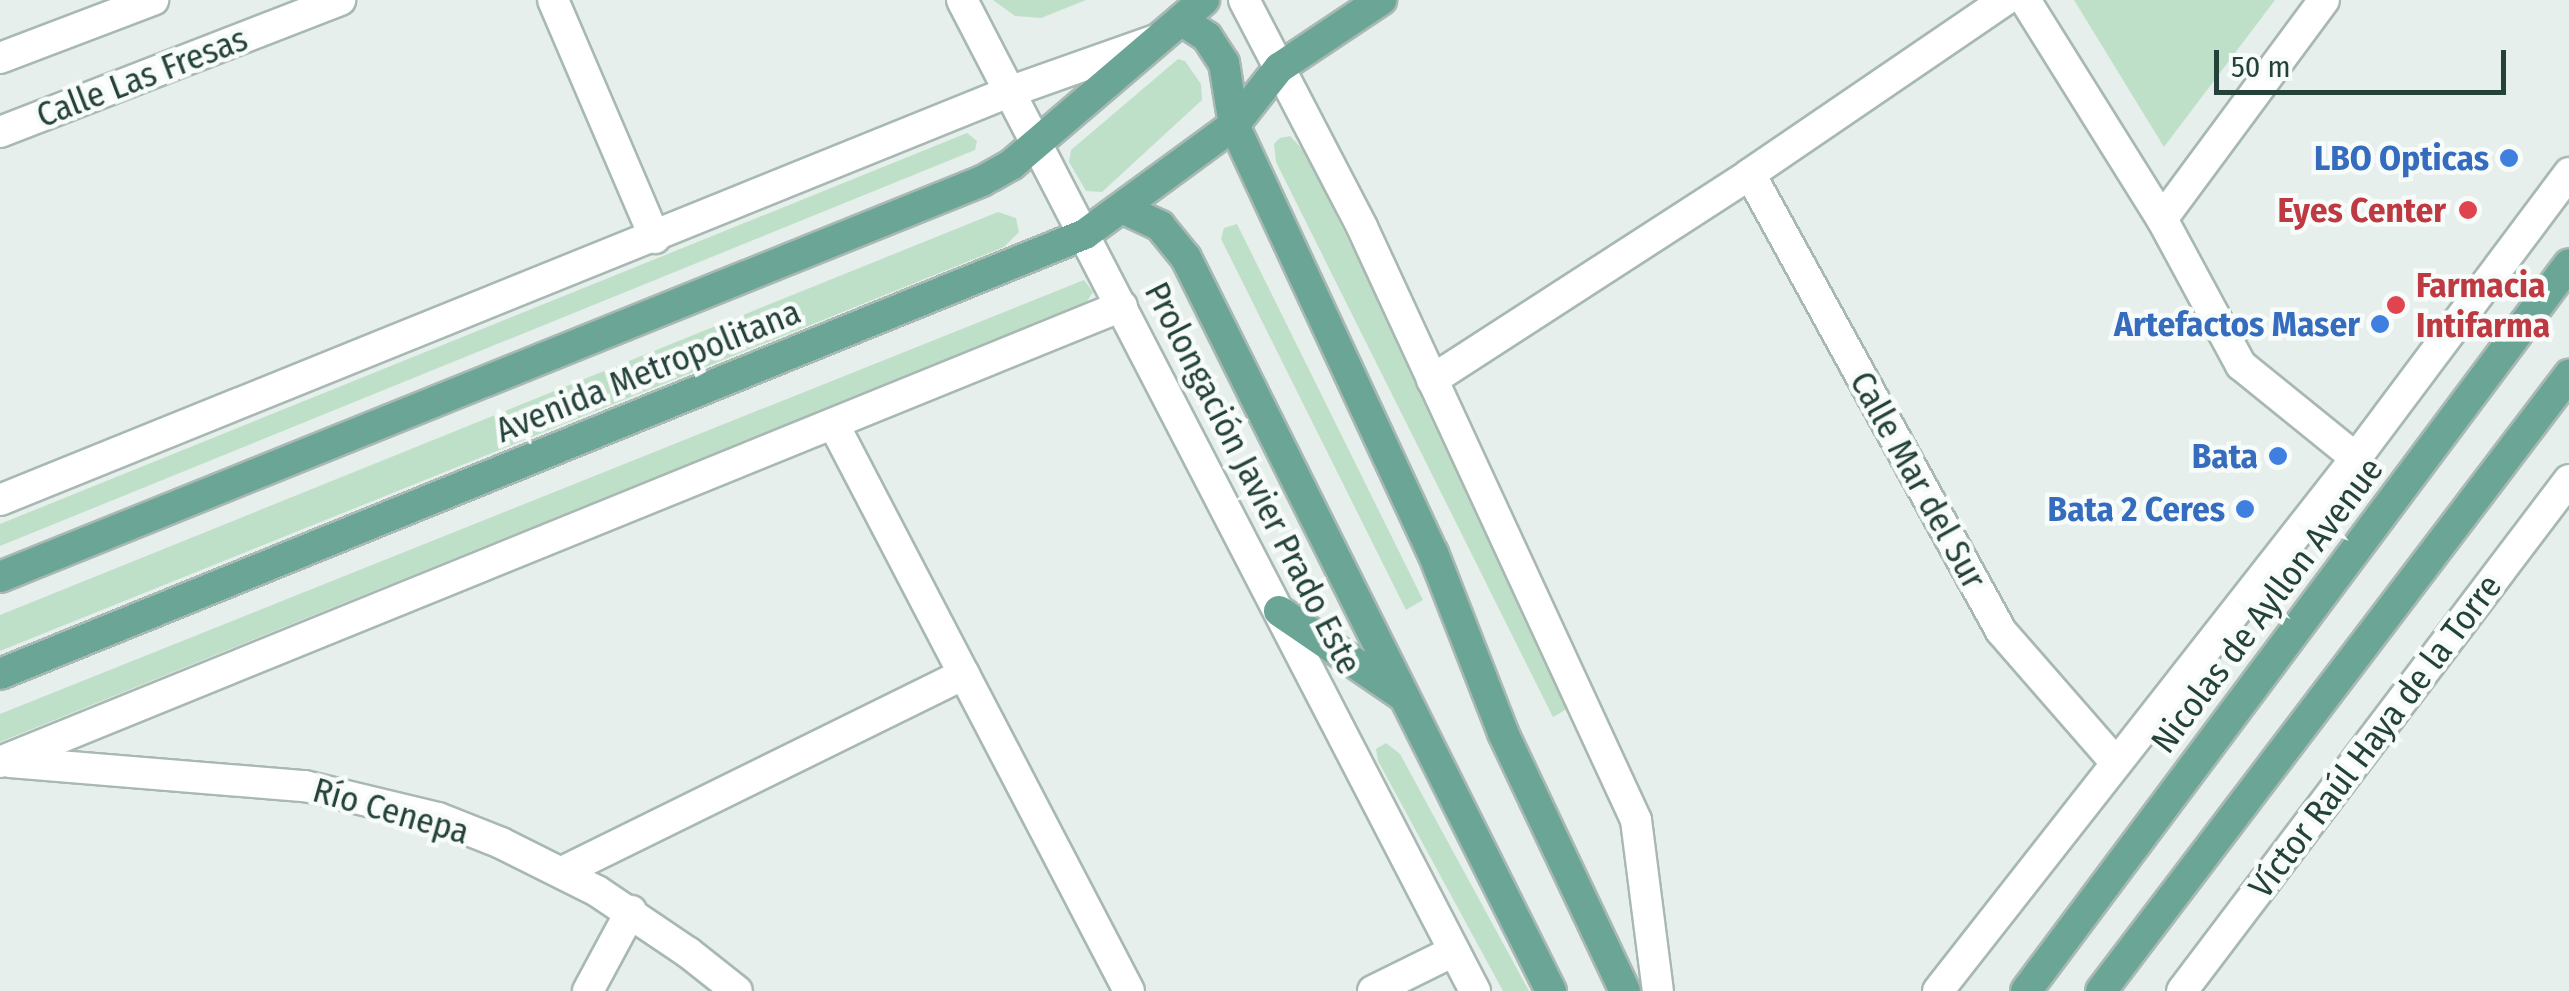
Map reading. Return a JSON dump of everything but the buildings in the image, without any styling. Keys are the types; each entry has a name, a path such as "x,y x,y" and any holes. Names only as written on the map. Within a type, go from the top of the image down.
{"main road":[{"name":"Avenida Metropolitana","path":"0,674 1085,234 1124,209 1234,124 1279,68 1381,0"},
{"name":"Avenida Metropolitana","path":"0,577 982,181 1037,144 1181,20"},
{"path":"1181,20 1207,37 1224,63 1234,124 1433,553 1503,733 1624,991"},
{"name":"Prolongación Javier Prado Este","path":"1124,209 1160,226 1186,258 1551,991"},
{"name":"Nicolas de Ayllon Avenue","path":"2026,991 2569,264"},
{"path":"2101,991 2569,375"},
{"path":"1279,611 1404,697"}],"street":[{"name":"Calle Las Fresas","path":"0,58 152,0"},
{"name":"Calle Las Fresas","path":"0,132 340,0"},
{"path":"553,0 654,238"},
{"name":"Prolongación Javier Prado Este","path":"962,0 1475,991"},
{"path":"1244,0 1362,227 1636,820 1658,991"},
{"path":"1432,380 1750,174 2005,0"},
{"path":"2025,0 2162,219 2241,365 2356,458"},
{"path":"2162,219 2324,0"},
{"path":"0,500 654,238 1181,20"},
{"path":"1938,991 2356,458 2569,173"},
{"name":"Calle Mar del Sur","path":"1750,174 2000,631 2116,764"},
{"path":"1,762 1122,306"},
{"path":"834,426 1128,991"},
{"name":"Víctor Raúl Haya de la Torre","path":"2182,991 2569,480"},
{"path":"562,872 964,674"},
{"name":"Río Cenepa","path":"1,762 238,777 306,786 438,818 562,872 631,912 736,991"},
{"path":"588,991 631,912"},
{"path":"1373,991 1454,952"}],"green space":[{"path":"993,0 1086,0 1041,18 1015,16"},
{"path":"2074,0 2275,0 2164,147"},
{"path":"1178,59 1185,61 1201,84 1202,100 1102,192 1086,191 1069,162 1071,150"},
{"path":"967,133 977,141 975,150 0,546 0,524"},
{"path":"1290,136 1304,151 1579,702 1553,717 1276,162 1274,144"},
{"path":"998,212 1016,218 1019,232 1004,247 0,651 0,615"},
{"path":"1237,224 1423,600 1406,610 1221,239 1224,228"},
{"path":"1084,280 1093,292 1086,303 0,742 0,714"},
{"path":"1386,743 1400,754 1529,991 1503,991 1378,761 1376,749"}],"place":[{"name":"LBO Opticas","path":"2509,158"},
{"name":"Eyes Center","path":"2468,210"},
{"name":"Farmacia Intifarma","path":"2396,305"},
{"name":"Artefactos Maser","path":"2380,324"},
{"name":"Bata","path":"2278,456"},
{"name":"Bata 2 Ceres","path":"2245,509"}]}
